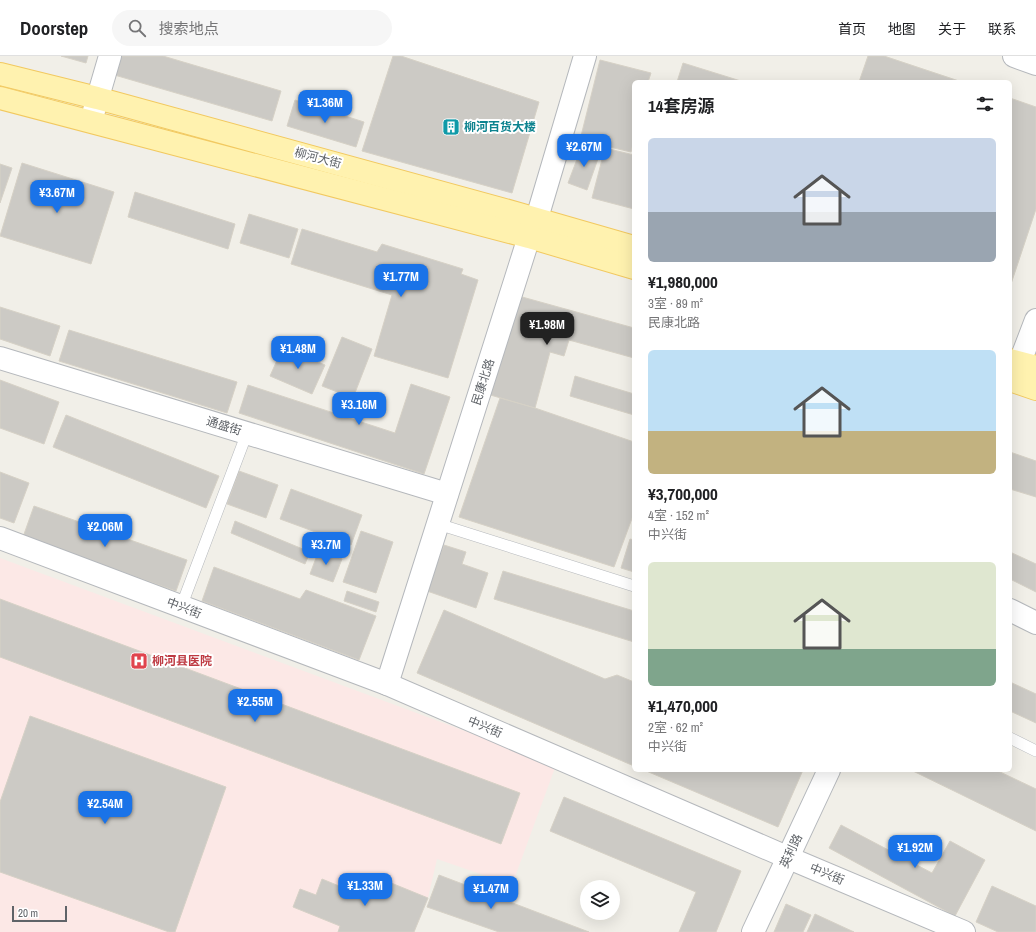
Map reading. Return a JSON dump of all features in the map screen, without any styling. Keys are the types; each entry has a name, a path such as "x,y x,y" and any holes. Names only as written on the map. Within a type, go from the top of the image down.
{"main road":[{"name":"柳河大街","path":"0,74 98,98 533,228 632,267"},
{"name":"柳河大街","path":"0,98 533,228 632,247"},
{"path":"1016,373 1036,389"}],"street":[{"path":"91,121 110,56"},
{"name":"民康北路","path":"387,684 533,228 585,56"},
{"path":"1014,56 1036,64"},
{"path":"1016,373 1036,320"},
{"name":"通盛街","path":"0,358 447,494"},
{"name":"中兴街","path":"0,538 387,684 952,929"},
{"path":"1012,611 1036,623"},
{"name":"英利路","path":"753,932 828,772"}],"lane":[{"path":"181,607 247,433"},
{"path":"438,524 632,585"},
{"path":"1012,739 1036,751"}],"shaded area":[{"name":"柳河县医院","path":"0,558 556,765 512,885 437,859 428,898 414,932 0,932"}],"building":[{"path":"61,56 88,56 86,63"},
{"path":"116,56 163,56 281,91 272,121 111,74"},
{"name":"柳河百货大楼","path":"393,56 401,56 539,102 512,193 362,151"},
{"path":"868,56 884,56 956,80 860,80"},
{"path":"600,60 651,73 649,80 632,80 631,152 580,140"},
{"path":"683,63 738,80 678,80"},
{"path":"1012,99 1036,107 1036,209 1012,281"},
{"path":"295,100 364,122 356,147 287,126"},
{"path":"582,146 600,153 587,190 568,183"},
{"path":"605,148 632,155 632,208 592,198"},
{"path":"22,163 114,192 91,264 0,236"},
{"path":"0,164 12,168 0,203"},
{"path":"135,192 235,224 228,249 128,217"},
{"path":"249,214 298,229 289,258 240,243"},
{"path":"302,229 377,252 382,244 463,269 461,274 478,280 448,378 374,356 392,295 291,264"},
{"path":"515,295 632,327 632,357 569,340 564,356 550,352 535,408 487,394"},
{"path":"0,307 60,326 50,356 0,339"},
{"path":"69,330 237,382 227,413 59,361"},
{"path":"342,337 372,349 353,398 322,386"},
{"path":"283,347 325,365 312,394 270,376"},
{"path":"575,376 632,393 632,414 570,396"},
{"path":"0,380 59,402 44,444 0,428"},
{"path":"411,384 450,397 424,474 239,413 248,385 395,433"},
{"path":"500,398 535,408 632,441 632,518 614,567 459,517"},
{"path":"66,415 219,476 206,508 53,447"},
{"path":"1012,453 1036,461 1036,497 1012,490"},
{"path":"239,471 278,485 266,518 227,504"},
{"path":"0,472 29,483 14,523 0,518"},
{"path":"291,489 362,515 351,545 280,519"},
{"path":"34,506 187,560 176,591 23,537"},
{"path":"235,521 310,552 305,564 231,533"},
{"path":"361,531 393,542 376,593 343,582"},
{"path":"630,539 632,540 632,571 621,568"},
{"path":"444,545 466,552 462,564 488,573 476,608 427,591"},
{"path":"319,550 342,559 333,582 310,574"},
{"path":"1012,553 1036,564 1036,592 1012,580"},
{"path":"214,567 300,599 306,590 376,616 359,660 202,601"},
{"path":"503,571 632,610 632,641 494,599"},
{"path":"347,591 379,602 376,612 344,601"},
{"path":"0,599 520,793 501,844 0,657"},
{"path":"444,610 605,679 617,675 632,681 632,765 417,673"},
{"path":"1012,683 1036,694 1036,723 1012,712"},
{"path":"30,716 226,787 175,932 169,932 0,872 0,802"},
{"path":"649,772 802,772 778,827"},
{"path":"915,772 1000,772 1036,789 1036,831"},
{"path":"564,797 741,871 716,932 679,932 696,892 550,831"},
{"path":"841,825 932,873 950,841 985,860 955,916 829,848"},
{"path":"439,875 589,932 499,932 427,907"},
{"path":"374,876 428,898 414,932 338,932 340,926 293,907 300,889 316,895 322,879 366,897"},
{"path":"992,886 1036,906 1036,932 998,932 976,922"},
{"path":"786,904 811,915 803,932 774,932"},
{"path":"815,914 854,932 807,932"}],"place":[{"name":"柳河百货大楼","path":"451,127"},
{"name":"柳河县医院","path":"139,661"}]}
